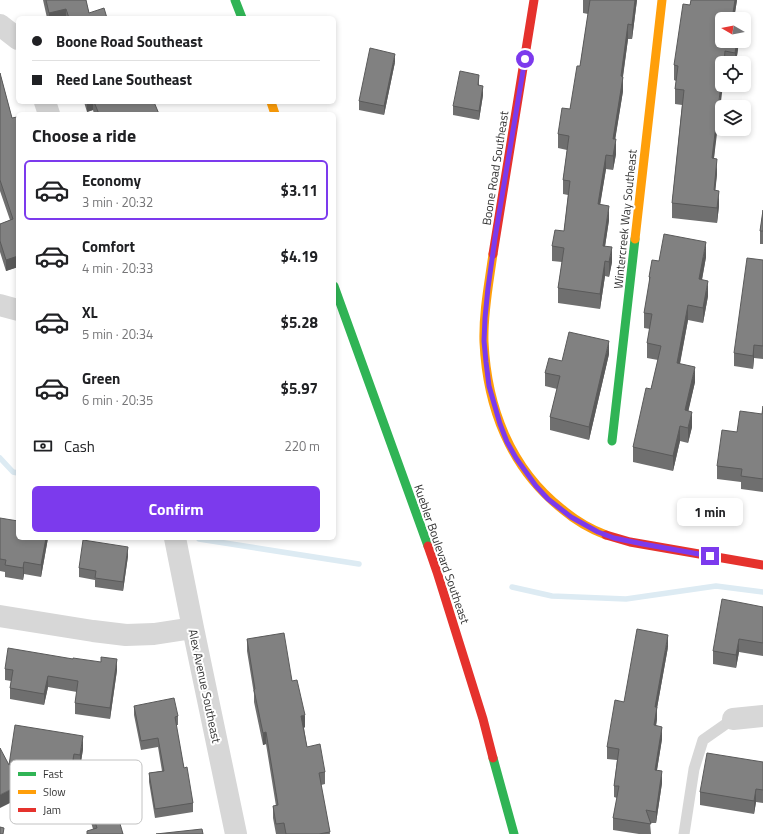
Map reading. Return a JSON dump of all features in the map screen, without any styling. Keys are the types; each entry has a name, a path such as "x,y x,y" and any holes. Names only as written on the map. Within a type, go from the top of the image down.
{"street":[{"path":"236,0 241,16"},
{"name":"Boone Road Southeast","path":"534,0 494,245 488,288 484,341 489,386 495,410 507,442 516,458 536,486 548,499 561,510 598,532 614,538 643,544 763,565"},
{"name":"Wintercreek Way Southeast","path":"612,441 662,0"},
{"path":"0,25 16,37"},
{"name":"Kuebler Boulevard Southeast","path":"336,292 437,572 483,719 514,834"},
{"path":"0,305 16,309"},
{"name":"Alex Avenue Southeast","path":"175,540 236,834"},
{"path":"0,616 93,631 126,634 154,634 193,628"},
{"path":"733,719 763,716"}],"lane":[{"path":"684,834 694,769 703,740 733,719"}],"building":[{"path":"46,0 86,0 89,13 104,8 106,16 68,16 66,9 49,13"},
{"path":"590,0 635,0 632,25 628,24 621,76 623,77 613,139 616,139 613,156 606,155 598,204 609,206 603,246 612,247 609,262 605,261 600,294 558,288 564,248 552,246 555,230 564,231 570,181 563,180 569,136 558,134 562,108 570,109 577,66 580,66"},
{"path":"691,0 735,0 733,12 715,12 715,48 736,48 735,53 725,51 725,56 715,56 715,92 720,92 719,100 715,100 715,133 712,158 717,159 714,190 719,191 717,208 672,203 684,90 675,89 678,66 674,65 683,4 690,5"},
{"path":"370,48 395,54 384,106 359,101"},
{"path":"460,71 479,75 478,85 483,86 479,111 453,106"},
{"path":"0,73 12,118 16,117 16,257 6,260 0,241 0,224 13,219 0,180"},
{"path":"95,104 155,104 158,112 98,112"},
{"path":"763,210 763,231 760,231"},
{"path":"664,234 706,242 699,279 708,281 703,308 688,305 677,363 695,367 685,410 692,412 688,428 680,426 673,456 633,447 646,388 651,389 661,346 647,343 652,314 644,313 652,260 659,261"},
{"path":"747,258 763,260 763,346 754,345 753,356 734,353"},
{"path":"569,332 609,341 589,427 550,417 560,376 545,373 549,358 562,361"},
{"path":"763,406 763,479 741,476 742,469 717,466 722,430 737,432 740,411 762,414"},
{"path":"0,518 16,521 16,540 46,540 41,565 24,562 23,568 5,565 6,560 0,559"},
{"path":"83,540 128,547 123,582 95,578 96,571 79,568"},
{"path":"722,599 763,607 763,643 739,639 736,655 713,651"},
{"path":"637,629 668,635 655,707 657,707 654,725 662,727 655,770 662,771 656,812 646,810 651,824 613,818 619,786 614,786 619,749 607,747 615,700 624,702"},
{"path":"284,633 292,681 297,680 305,715 301,716 307,747 320,744 325,772 319,773 330,832 319,834 286,834 284,823 276,824 273,806 278,805 266,732 263,733 254,690 247,639"},
{"path":"8,648 73,659 101,662 101,657 117,659 110,708 75,703 78,681 48,676 44,694 10,688 13,670 5,669"},
{"path":"174,698 178,716 175,717 184,768 187,767 193,803 155,809 149,773 164,771 158,738 141,741 134,706"},
{"path":"15,725 83,736 80,755 74,754 73,760 10,760 10,790 0,795 0,748 9,765"},
{"path":"707,753 763,762 763,790 756,789 754,801 700,792"},
{"path":"96,824 120,824 123,834 87,834 87,831 97,828"},
{"path":"0,827 4,828 3,834 0,834"},
{"path":"202,829 203,834 156,834"}],"waterway":[{"path":"0,458 13,472 16,473"},
{"path":"205,540 359,564"},
{"path":"512,587 552,596 626,599 716,586 763,592"}],"traffic: fast":[{"path":"235,0 241,16"},
{"path":"612,441 635,239"},
{"path":"336,292 428,546"},
{"path":"493,758 514,834"}],"traffic: slow":[{"path":"635,239 662,0"},
{"path":"272,104 274,112"},
{"path":"493,254 485,309 484,342 490,390 496,413 515,455 528,475 544,493 577,520 606,535"}],"traffic: jam":[{"path":"493,254 534,0"},
{"path":"606,535 630,542 763,565"},
{"path":"428,546 483,719 493,758"}],"route":[{"path":"525,59 495,238 485,318 484,341 489,386 500,424 507,442 516,458 536,486 548,499 571,517 598,532 614,538 710,556"}]}
